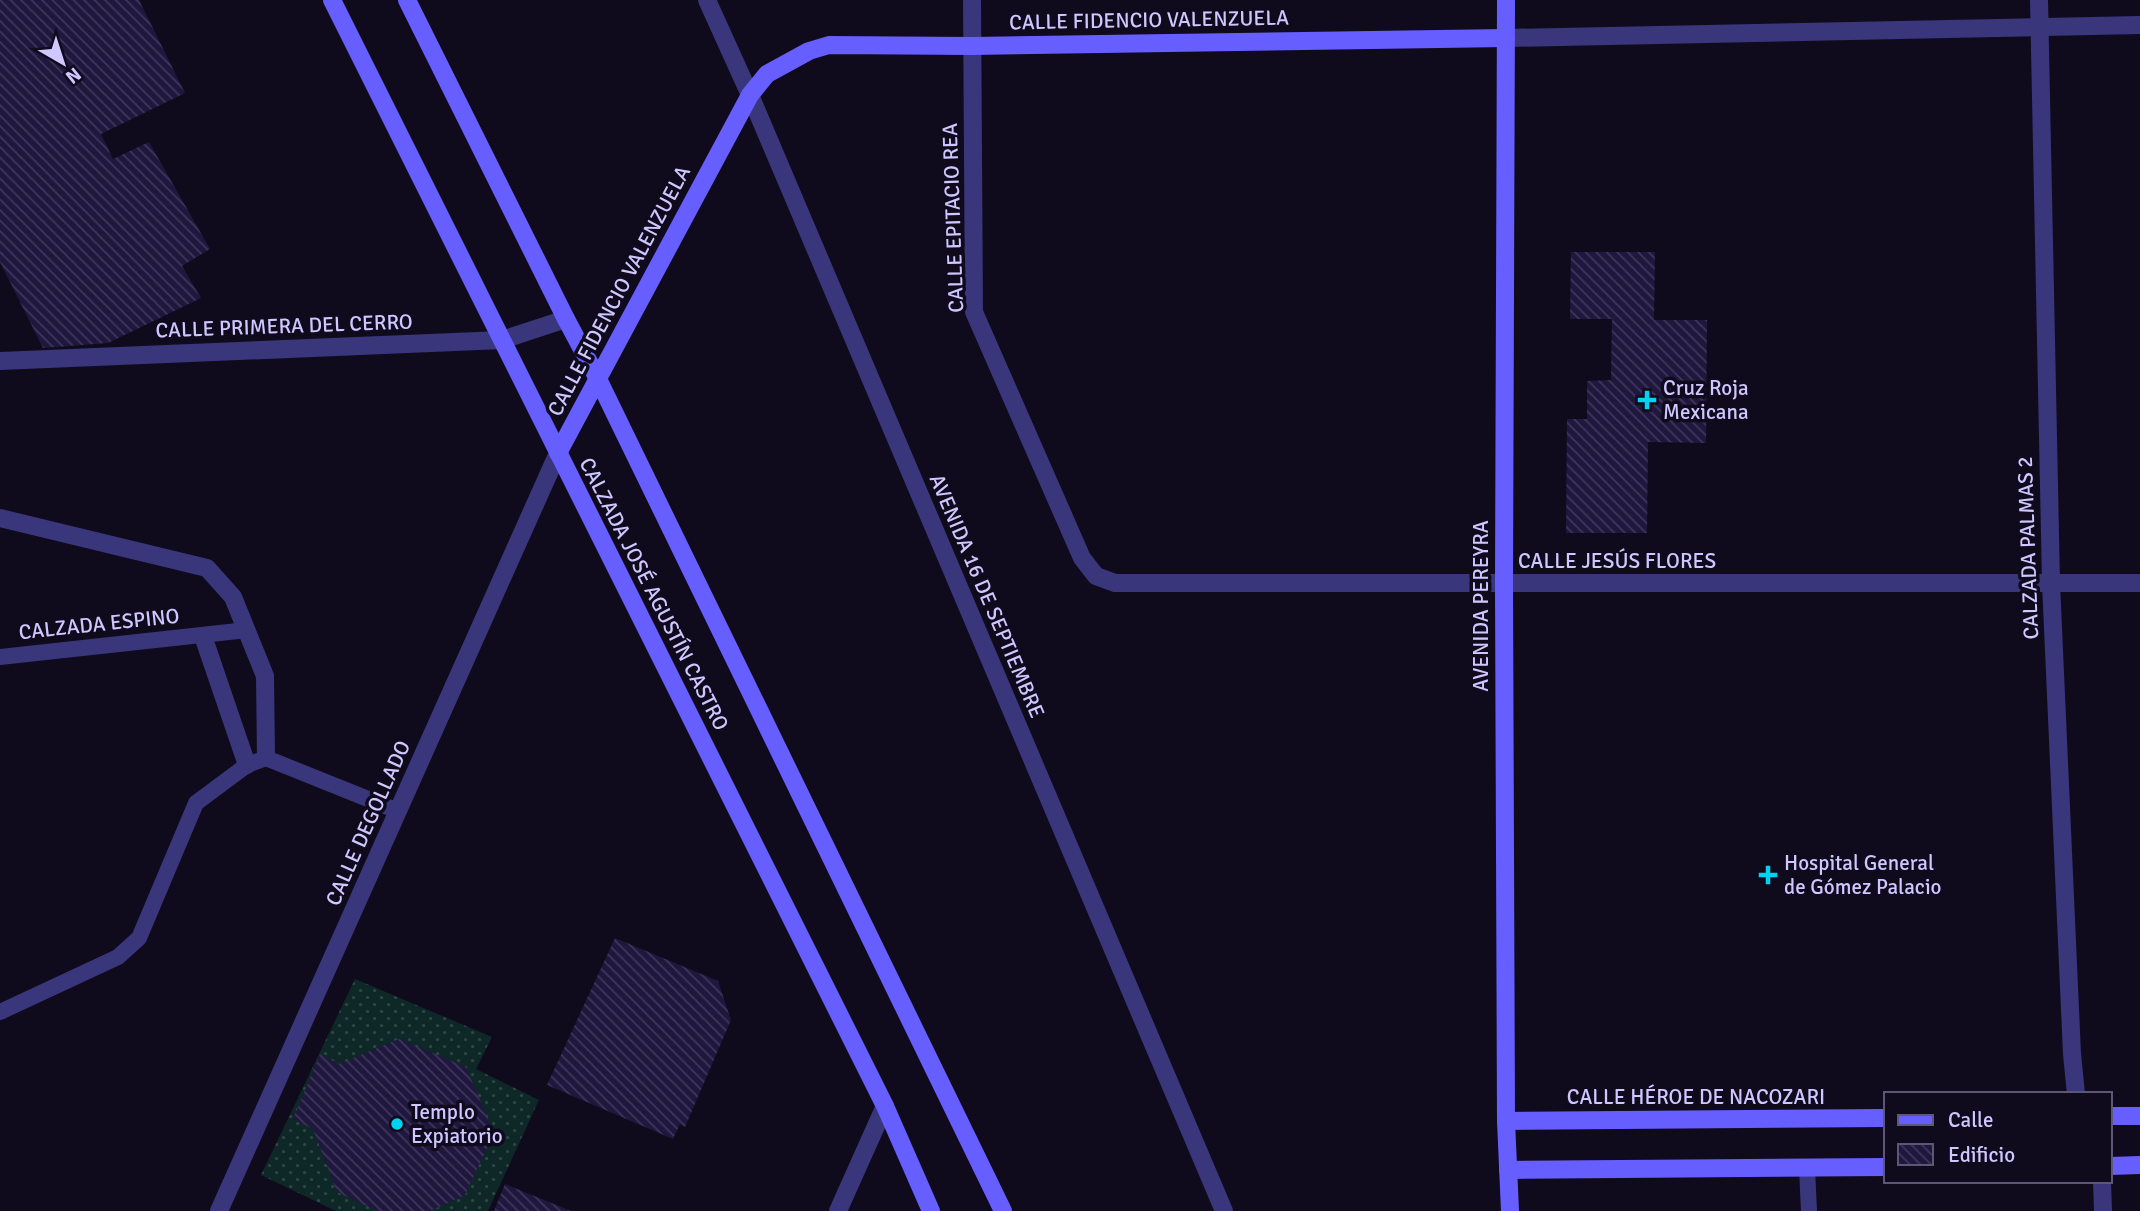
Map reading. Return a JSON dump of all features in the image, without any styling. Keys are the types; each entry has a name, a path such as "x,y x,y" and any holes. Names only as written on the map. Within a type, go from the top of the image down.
{"main road":[{"name":"CALZADA JOSÉ AGUSTÍN CASTRO","path":"332,0 885,1106 931,1211"},
{"name":"CALZADA JOSÉ AGUSTÍN CASTRO","path":"407,0 598,379 1003,1211"},
{"name":"AVENIDA PEREYRA","path":"1506,0 1504,584 1506,1121 1510,1211"},
{"name":"CALLE FIDENCIO VALENZUELA","path":"558,453 750,95 767,74 808,51 829,45 972,46 1506,38"},
{"path":"2112,1116 2140,1116"},
{"name":"CALLE HÉROE DE NACOZARI","path":"1506,1121 1884,1118"},
{"path":"2112,1166 2140,1165"},
{"path":"1508,1170 1884,1167"}],"street":[{"name":"AVENIDA 16 DE SEPTIEMBRE","path":"707,0 750,95 1224,1211"},
{"name":"CALLE EPITACIO REA","path":"972,0 974,312 1082,558 1096,576"},
{"name":"CALZADA PALMAS 2","path":"2039,0 2051,583 2076,1092"},
{"name":"CALLE FIDENCIO VALENZUELA","path":"1506,38 2140,25"},
{"name":"CALLE PRIMERA DEL CERRO","path":"0,361 502,340 566,319"},
{"name":"CALLE DEGOLLADO","path":"219,1211 558,453"},
{"path":"0,517 207,568 233,597 265,676 266,758"},
{"name":"CALLE JESÚS FLORES","path":"1096,576 1115,583 2140,583"},
{"name":"CALZADA ESPINO","path":"202,636 247,765"},
{"path":"838,1211 885,1106"},
{"path":"2102,1183 2103,1211"}],"lane":[{"name":"CALZADA ESPINO","path":"0,657 247,630"},
{"path":"0,1012 118,957 139,938 197,803 247,765 266,758 398,811"},
{"path":"1807,1168 1809,1211"}],"green space":[{"path":"355,979 492,1037 476,1069 539,1100 488,1211 336,1211 261,1175"}],"building":[{"path":"0,0 139,0 185,93 101,134 113,159 149,142 210,249 182,266 201,298 108,343 43,348 0,262"},
{"name":"Cruz Roja Mexicana","path":"1571,252 1655,252 1654,320 1707,320 1706,443 1648,442 1647,533 1566,533 1567,419 1587,419 1587,381 1611,380 1612,319 1570,319"},
{"path":"615,938 718,981 731,1020 685,1127 680,1124 673,1139 547,1085"},
{"name":"Templo Expiatorio","path":"399,1039 466,1067 494,1133 465,1195 430,1211 377,1211 337,1192 313,1129 293,1119 320,1054 339,1064"},
{"path":"505,1184 571,1211 494,1211"}],"place":[{"name":"Cruz Roja Mexicana","path":"1647,400"},
{"name":"Hospital General de Gómez Palacio","path":"1768,875"},
{"name":"Templo Expiatorio","path":"397,1124"}]}
